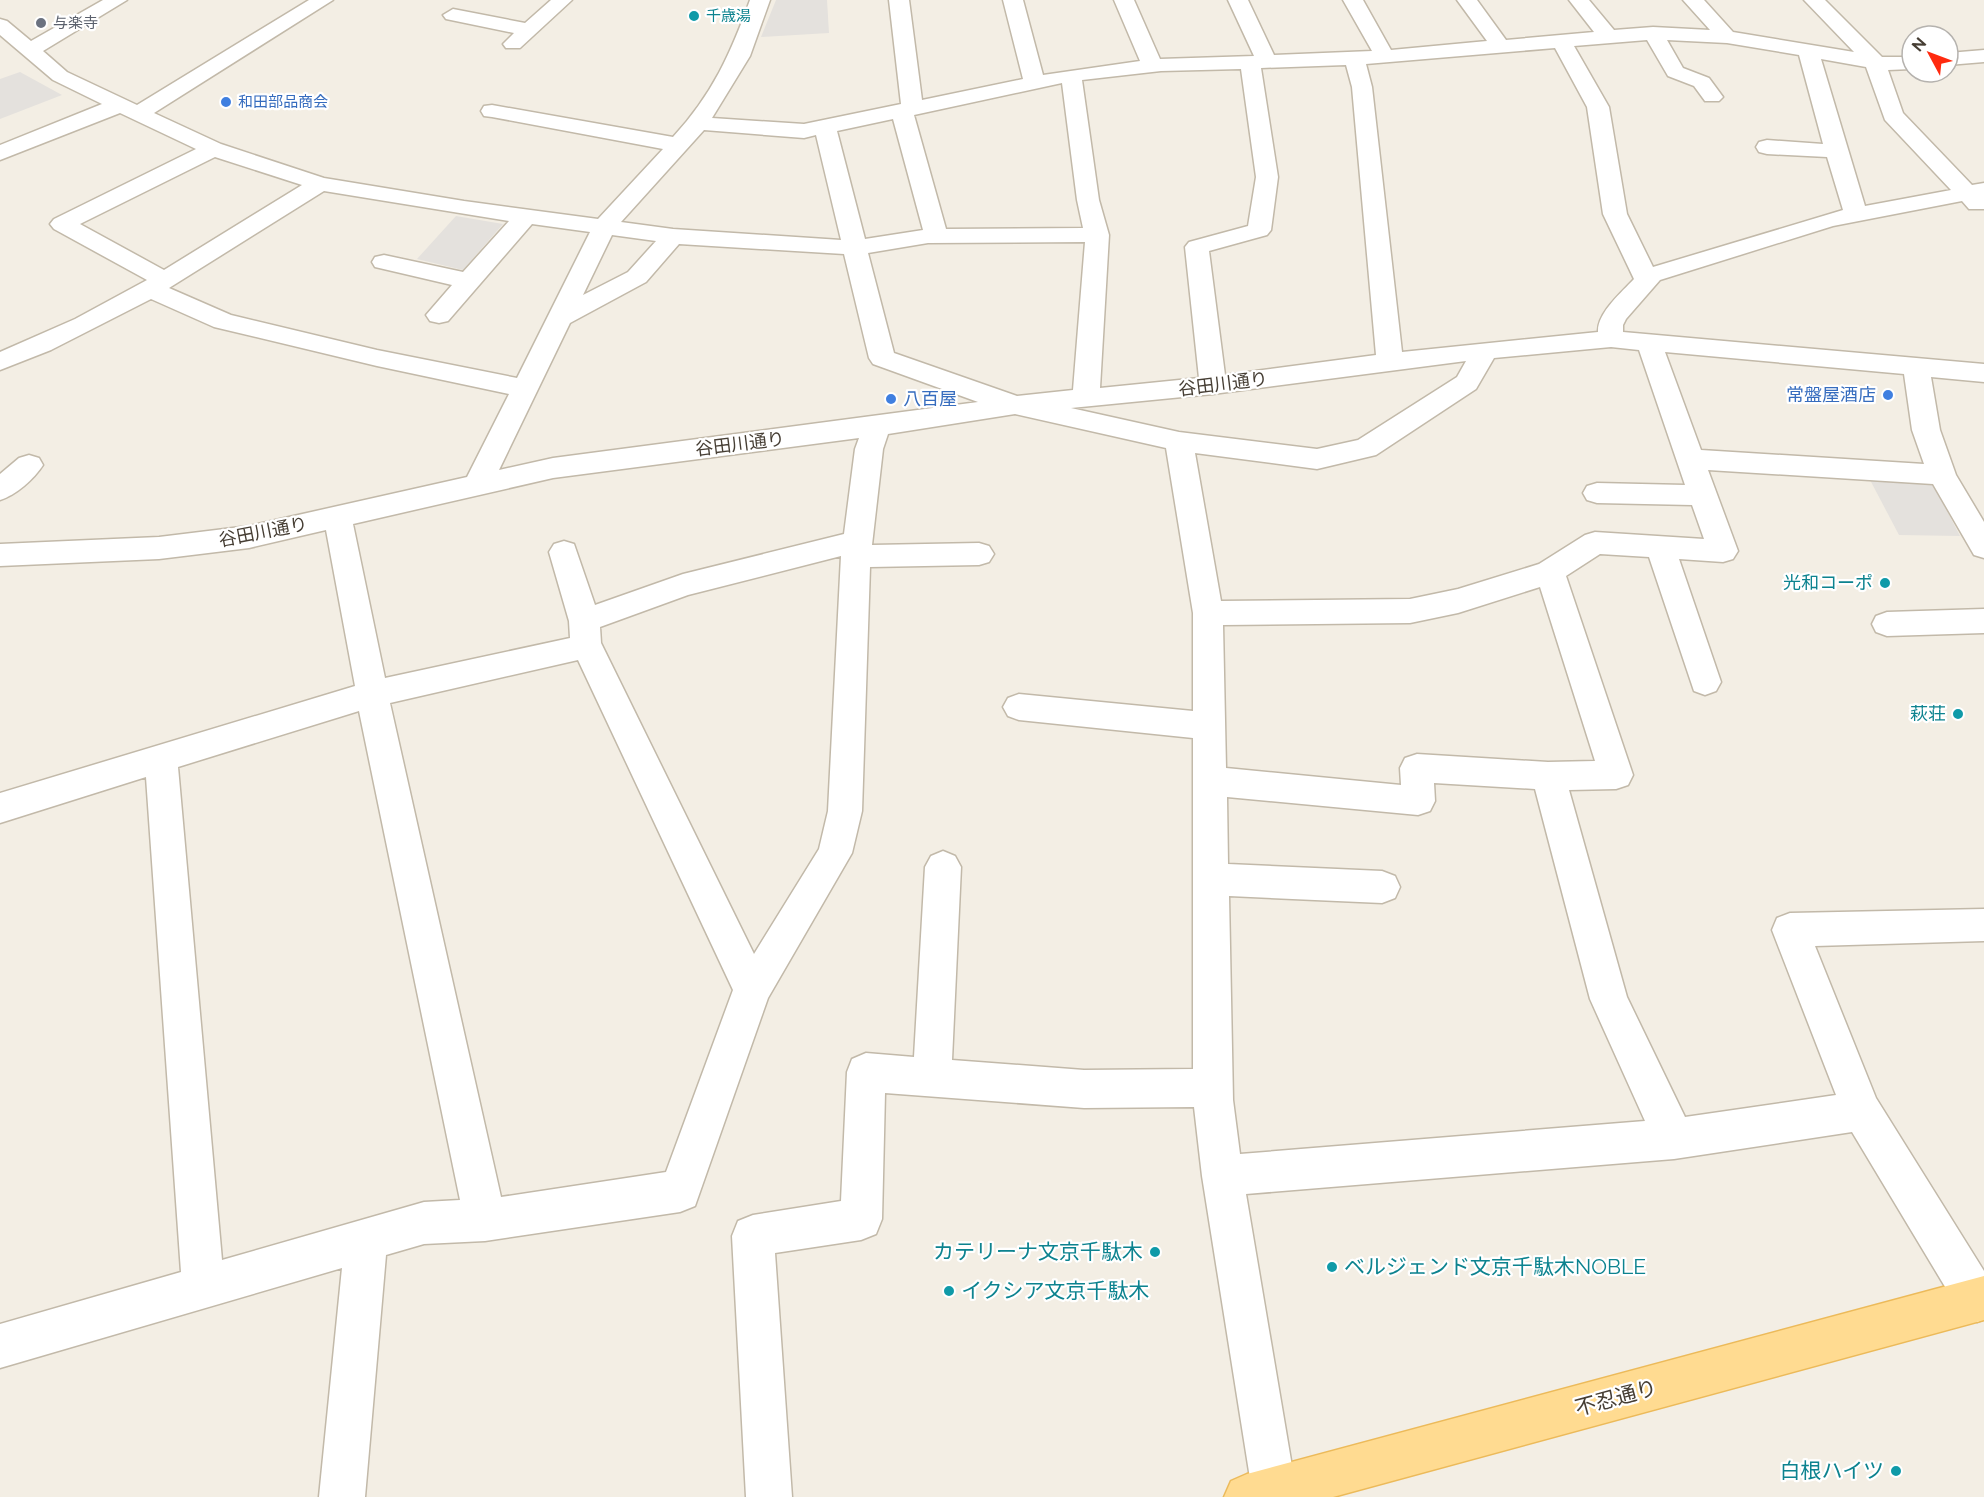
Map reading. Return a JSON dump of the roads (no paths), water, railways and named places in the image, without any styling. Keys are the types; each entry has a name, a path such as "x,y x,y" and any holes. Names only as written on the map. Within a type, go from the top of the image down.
{"main road":[{"name":"不忍通り","path":"1260,1494 1980,1299"}],"street":[{"path":"31,49 117,0"},
{"path":"0,153 130,109 323,0"},
{"path":"513,44 562,0"},
{"path":"478,484 604,227 698,123 740,56 760,0"},
{"path":"899,0 907,110 936,236"},
{"path":"1013,0 1035,83"},
{"path":"1124,0 1152,66"},
{"path":"1213,386 1197,247 1259,230 1267,177 1259,62 1238,0"},
{"path":"1353,0 1385,56"},
{"path":"1467,0 1500,46"},
{"path":"1579,0 1608,36"},
{"path":"1693,0 1727,37"},
{"path":"1814,0 1874,62 1893,115 1975,191 1984,212"},
{"path":"453,15 529,30"},
{"path":"0,25 60,76 213,149 320,184 673,236 856,248 936,236 1097,236"},
{"path":"698,123 804,131 1071,75 1152,66 1354,59 1653,33 1727,37 1874,62 1900,64"},
{"path":"1653,33 1675,72 1702,82 1712,97"},
{"path":"1561,41 1598,107 1615,214 1647,280"},
{"path":"1808,50 1851,205 1859,214"},
{"path":"1960,58 1984,56"},
{"path":"1354,59 1362,87 1390,363"},
{"path":"1071,75 1088,200 1097,236 1086,399"},
{"path":"492,111 678,145"},
{"path":"825,127 882,358 1015,405 1179,441 1317,459 1366,448 1467,383 1485,350"},
{"path":"1767,147 1835,151"},
{"path":"213,149 62,224 158,284 223,321 377,358 525,388"},
{"path":"0,362 37,348 158,284 320,184"},
{"path":"1611,339 1610,325 1651,274 1829,220 1975,191"},
{"path":"439,315 526,216"},
{"path":"559,318 637,277 673,236"},
{"path":"384,262 468,281"},
{"name":"谷田川通り","path":"0,555 159,548 249,537 553,468 877,426 1015,405 1213,386 1485,350 1611,339 1984,373"},
{"path":"1208,613 1410,611 1458,601 1550,572 1595,543 1723,551 1649,343"},
{"path":"1916,368 1926,430 1942,475 1984,547"},
{"path":"0,1346 424,1223 485,1220 680,1191 752,990 835,853 845,811 853,581 869,449 877,426"},
{"path":"1179,441 1208,613 1213,1089 1260,1494"},
{"path":"1691,459 1942,475"},
{"path":"0,490 29,465"},
{"path":"1598,493 1703,495"},
{"path":"336,518 343,538 372,694 485,1220"},
{"path":"1660,548 1705,682"},
{"path":"0,808 372,694 585,634 683,585 858,549 979,554"},
{"path":"564,552 585,634 752,990"},
{"path":"1210,781 1418,801 1418,768 1548,776 1616,775 1550,572"},
{"path":"1887,624 1984,621"},
{"path":"1018,707 1209,726"},
{"path":"161,760 203,1287"},
{"path":"1548,776 1609,999 1674,1139"},
{"path":"932,1077 943,867"},
{"path":"1210,879 1382,887"},
{"path":"1980,1299 1862,1110 1790,930 1984,925"},
{"path":"770,1497 753,1236 861,1219 866,1072 1084,1089 1213,1089"},
{"path":"1222,1176 1674,1139 1862,1110"},
{"path":"342,1497 366,1241"}],"place":[{"name":"千歳湯","path":"694,16"},
{"name":"与楽寺","path":"41,23"},
{"name":"和田部品商会","path":"226,102"},
{"name":"常盤屋酒店","path":"1888,395"},
{"name":"八百屋","path":"891,399"},
{"name":"光和コーポ","path":"1885,583"},
{"name":"萩荘","path":"1958,714"},
{"name":"カテリーナ文京千駄木","path":"1155,1252"},
{"name":"ベルジェンド文京千駄木NOBLE","path":"1332,1267"},
{"name":"イクシア文京千駄木","path":"949,1291"},
{"name":"白根ハイツ","path":"1896,1471"}]}
